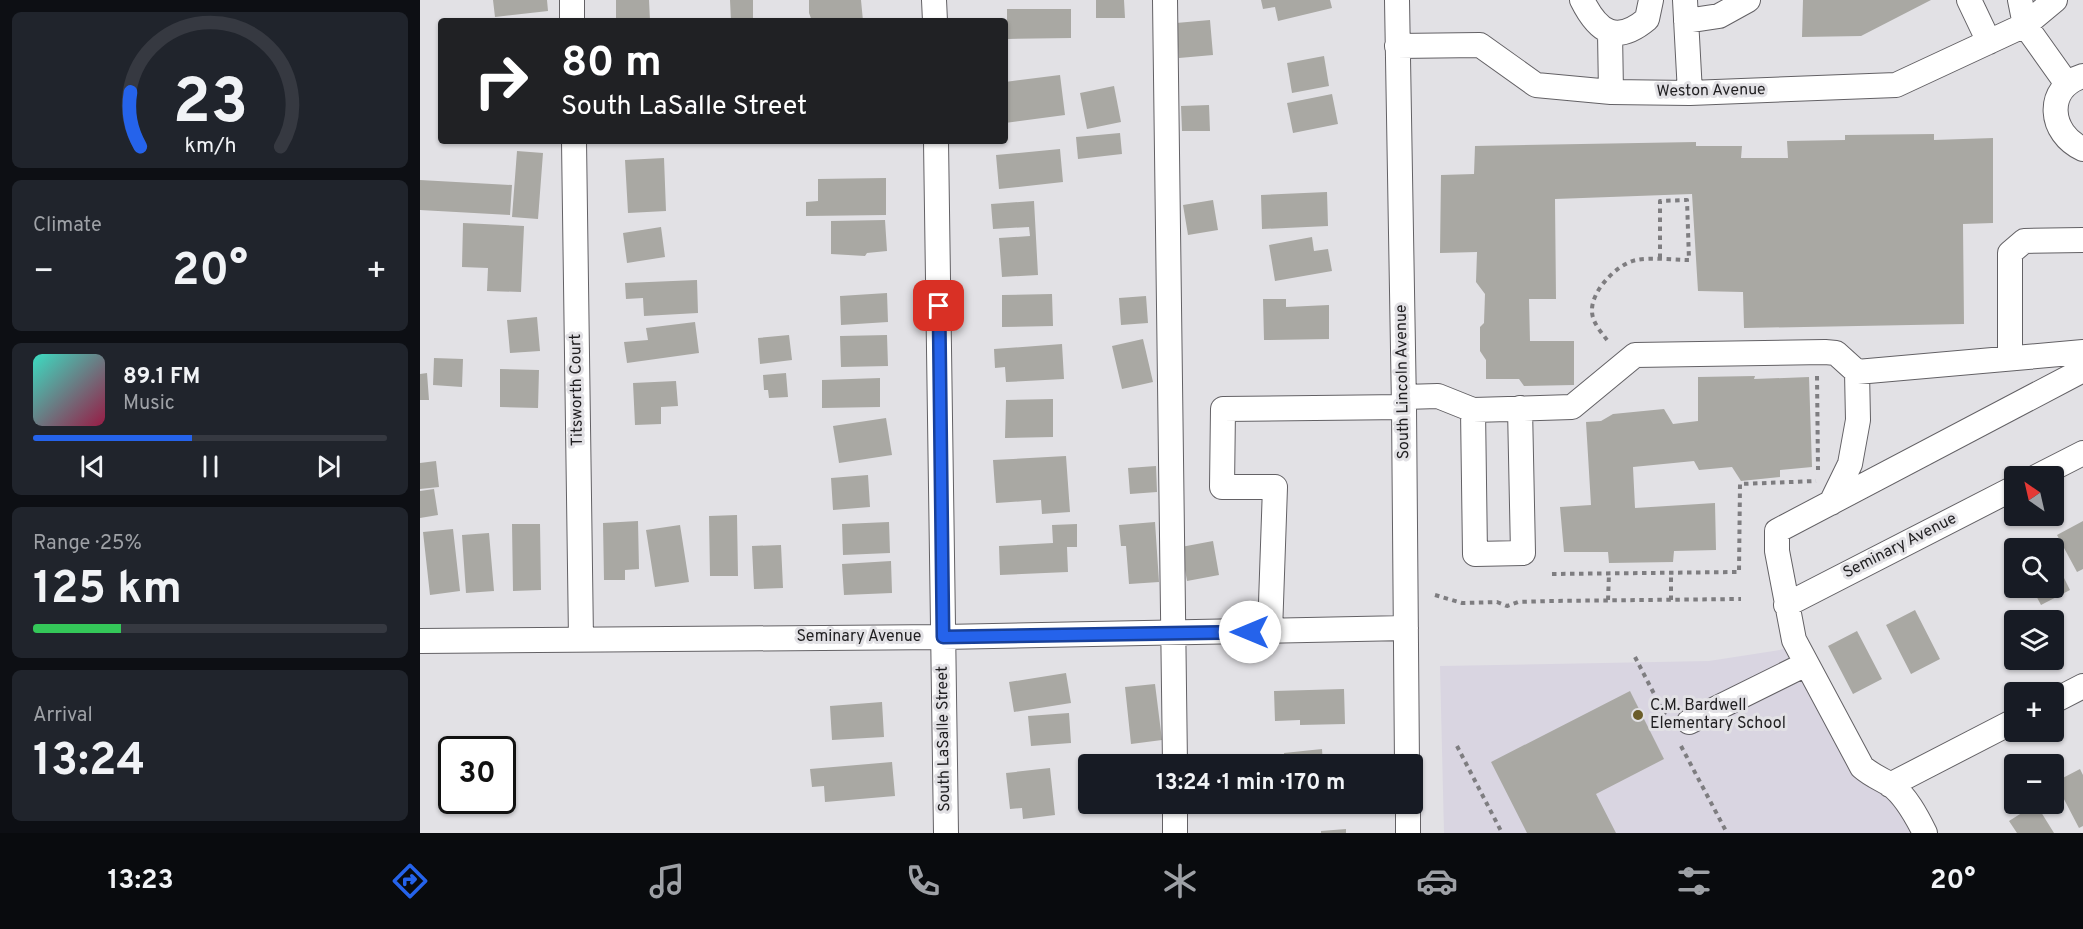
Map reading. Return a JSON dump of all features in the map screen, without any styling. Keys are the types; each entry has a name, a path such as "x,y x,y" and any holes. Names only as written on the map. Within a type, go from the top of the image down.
{"street":[{"path":"572,0 572,18"},
{"path":"934,0 935,18"},
{"path":"1165,0 1175,754"},
{"name":"South Lincoln Avenue","path":"1397,0 1407,754"},
{"path":"1582,0 1596,22 1610,33 1625,33 1638,27 1647,19 1651,0"},
{"path":"1690,93 1685,10 1719,16 1748,0"},
{"path":"1969,0 1989,42"},
{"path":"2020,0 2025,25 2075,80 2059,95 2055,108 2056,121 2061,133 2070,143 2083,149"},
{"name":"Weston Avenue","path":"1397,46 1480,45 1536,85 1611,92 1690,93 1896,85 2025,25 2055,0"},
{"path":"1610,33 1611,92"},
{"name":"Titsworth Court","path":"574,144 580,639"},
{"name":"South LaSalle Street","path":"936,144 946,833"},
{"path":"2010,358 2010,253 2024,242 2083,240"},
{"path":"1857,372 2083,352"},
{"path":"1270,632 1275,487 1222,487 1223,409 1404,402 1438,396 1473,410 1572,406 1635,355 1836,353 1857,372 1858,420 1850,464 1831,503"},
{"path":"1925,833 1909,806 1890,785 1868,773 1856,759 1794,640 1777,551 1777,531 2083,370"},
{"path":"1473,410 1475,554 1523,553 1520,408"},
{"path":"2058,466 2083,453"},
{"name":"Seminary Avenue","path":"1786,605 2004,493"},
{"name":"Seminary Avenue","path":"420,641 943,637 1406,628"},
{"path":"1689,722 1806,664"},
{"path":"2064,696 2083,686"},
{"path":"1890,785 2004,726"},
{"path":"1175,814 1175,833"},
{"path":"1408,814 1408,833"}],"path":[{"path":"1607,340 1596,326 1592,311 1596,296 1605,281 1617,269 1635,260 1660,260 1689,260 1688,200 1660,201 1660,260"},
{"path":"1552,574 1739,572 1740,484 1819,481 1817,372"},
{"path":"1671,573 1671,600"},
{"path":"1608,600 1609,574"},
{"path":"1435,595 1462,603 1497,602 1507,606 1518,602 1741,599"},
{"path":"1457,746 1503,833"}],"shaded area":[{"name":"C.M. Bardwell Elementary School","path":"1795,643 1860,764 1925,833 1444,833 1440,666 1709,661 1780,650"}],"building":[{"path":"493,0 547,0 548,11 495,17"},
{"path":"616,0 649,0 650,18 616,18"},
{"path":"730,0 753,0 753,18 731,18"},
{"path":"809,0 861,0 863,18 811,18"},
{"path":"1096,0 1124,0 1125,18 1096,18"},
{"path":"1261,0 1330,0 1332,8 1278,21 1275,7 1263,9"},
{"path":"1803,0 1931,0 1861,36 1802,37"},
{"path":"1007,9 1071,9 1071,38 1008,39"},
{"path":"1210,20 1213,55 1179,58 1176,23"},
{"path":"1324,56 1329,86 1292,93 1287,63"},
{"path":"1060,75 1065,115 1008,123 1008,82"},
{"path":"1114,86 1121,122 1087,129 1080,93"},
{"path":"1332,94 1338,124 1293,133 1287,103"},
{"path":"1209,105 1210,131 1182,131 1181,106"},
{"path":"1120,133 1122,154 1078,159 1076,137"},
{"path":"1934,134 1934,140 1993,138 1993,223 1963,224 1964,324 1744,328 1743,292 1698,291 1692,194 1555,199 1556,299 1529,299 1530,341 1574,341 1574,385 1524,386 1519,379 1486,379 1486,360 1480,351 1480,327 1484,323 1485,294 1476,282 1477,252 1440,253 1441,175 1474,174 1475,146 1696,142 1696,146 1742,146 1741,158 1788,158 1787,141 1845,140 1845,135"},
{"path":"1060,149 1063,182 999,189 996,155"},
{"path":"517,151 543,153 538,219 512,217"},
{"path":"664,158 666,211 628,213 625,160"},
{"path":"886,178 886,215 806,216 806,202 818,201 818,179"},
{"path":"420,180 512,185 510,215 420,210"},
{"path":"1327,192 1328,226 1262,229 1261,195"},
{"path":"1213,200 1218,230 1188,235 1183,205"},
{"path":"1034,201 1038,275 1002,277 999,238 1030,236 1029,227 993,229 991,204"},
{"path":"885,220 887,251 867,253 865,256 831,254 831,221"},
{"path":"463,223 524,226 521,292 487,291 488,268 462,267"},
{"path":"661,227 665,257 627,263 623,233"},
{"path":"1312,237 1314,251 1328,249 1332,271 1275,281 1269,245"},
{"path":"697,280 698,313 644,316 643,298 626,299 625,283"},
{"path":"887,293 888,322 841,325 840,296"},
{"path":"1052,294 1053,326 1002,327 1002,295"},
{"path":"1146,296 1148,323 1121,325 1119,298"},
{"path":"1263,299 1286,299 1286,307 1329,305 1329,339 1264,340"},
{"path":"537,317 540,351 510,353 507,320"},
{"path":"695,322 699,353 627,363 624,342 648,340 646,328"},
{"path":"789,335 792,360 760,364 758,338"},
{"path":"887,335 888,366 841,367 840,336"},
{"path":"1143,339 1153,382 1122,389 1112,346"},
{"path":"1062,344 1064,379 1006,382 1005,367 995,368 994,349"},
{"path":"434,358 463,359 462,387 433,385"},
{"path":"500,369 539,370 538,408 500,407"},
{"path":"427,373 429,400 420,400 420,374"},
{"path":"786,373 788,397 769,398 768,390 764,390 763,375"},
{"path":"1755,376 1754,379 1809,377 1812,467 1780,470 1780,477 1741,481 1732,467 1699,470 1694,461 1633,467 1635,508 1715,503 1716,550 1674,551 1673,562 1609,563 1608,552 1564,552 1560,507 1591,505 1586,422 1601,421 1613,414 1664,409 1673,424 1698,421 1698,377"},
{"path":"880,378 880,407 822,408 822,380"},
{"path":"676,381 678,406 661,407 661,424 635,425 633,383"},
{"path":"1053,399 1053,437 1005,438 1006,400"},
{"path":"886,418 892,455 839,463 833,426"},
{"path":"1066,456 1070,512 1042,514 1041,500 996,503 993,460"},
{"path":"436,461 439,487 420,489 420,463"},
{"path":"1156,466 1157,492 1130,494 1128,468"},
{"path":"868,475 870,507 833,510 831,478"},
{"path":"434,489 438,515 420,518 420,491"},
{"path":"737,515 738,576 710,576 709,516"},
{"path":"638,521 639,569 625,570 625,580 604,580 603,523"},
{"path":"2083,521 2083,569 2077,572 2064,548 2064,538 2059,538 2057,535"},
{"path":"889,522 890,553 843,555 842,524"},
{"path":"1155,522 1159,582 1129,584 1126,546 1121,546 1119,525"},
{"path":"512,524 540,524 541,590 513,591"},
{"path":"1077,524 1077,547 1067,547 1068,572 1000,575 999,546 1053,543 1052,525"},
{"path":"680,525 689,582 655,587 646,530"},
{"path":"453,529 460,591 430,595 423,532"},
{"path":"489,533 494,591 466,593 462,535"},
{"path":"1213,541 1219,575 1187,581 1181,547"},
{"path":"781,545 783,588 754,589 752,546"},
{"path":"891,561 892,593 844,595 842,564"},
{"path":"2064,578 2070,590 2064,593"},
{"path":"2037,598 2055,598 2041,605"},
{"path":"1915,610 1940,659 1911,674 1886,625"},
{"path":"1857,631 1882,679 1853,694 1828,646"},
{"path":"1066,673 1071,703 1014,712 1009,682"},
{"path":"1155,684 1162,740 1131,744 1125,687"},
{"path":"1344,689 1345,724 1300,725 1300,720 1275,721 1274,691"},
{"path":"1630,691 1664,759 1596,794 1616,833 1527,833 1491,762"},
{"path":"882,702 884,737 832,740 830,706"},
{"path":"1069,713 1071,743 1031,746 1028,716"},
{"path":"1322,749 1322,754 1284,754"},
{"path":"892,762 895,796 825,802 824,786 812,787 810,769"},
{"path":"1050,768 1055,815 1023,819 1022,808 1010,809 1006,773"},
{"path":"2080,769 2083,775 2083,826 2079,828 2064,799 2064,777"},
{"path":"2020,814 2042,814 2054,833 2017,833 2009,821"},
{"path":"1346,829 1346,833 1321,833 1321,831"}],"place":[{"name":"C.M. Bardwell Elementary School","path":"1638,715"}],"route":[{"path":"939,306 943,637 1250,632"}]}
